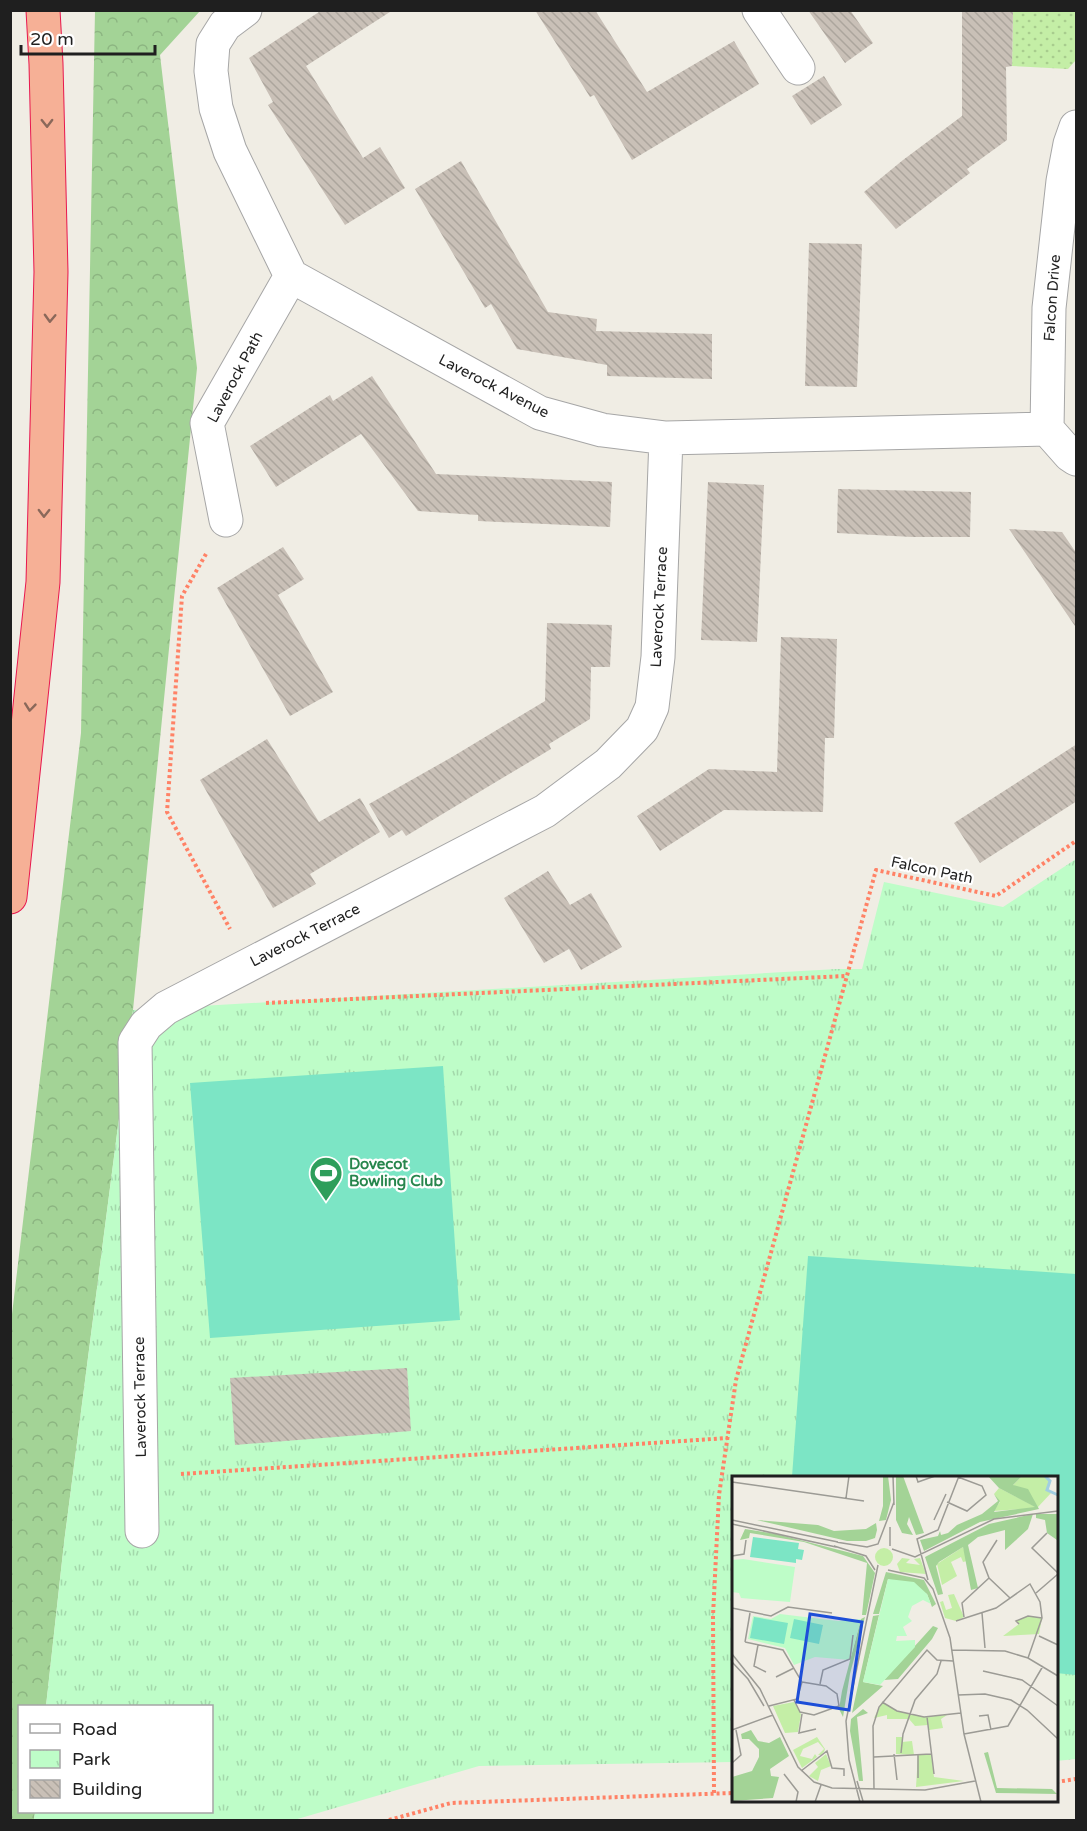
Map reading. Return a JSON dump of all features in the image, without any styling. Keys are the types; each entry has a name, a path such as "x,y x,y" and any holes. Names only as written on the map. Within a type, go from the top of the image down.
{"highway":[{"path":"10,897 43,582 51,272 43,10"}],"street":[{"path":"245,10 225,25 213,44 211,71 216,108 230,151 291,276"},
{"path":"759,10 798,68"},
{"name":"Falcon Drive","path":"1047,429 1049,308 1063,182 1070,144 1077,127"},
{"name":"Laverock Avenue","path":"291,276 540,413 602,430 666,438 1047,429"},
{"name":"Laverock Path","path":"226,520 207,423 291,276"},
{"path":"1047,429 1070,455 1077,459"},
{"name":"Laverock Terrace","path":"142,1531 135,1042 146,1025 166,1008 545,811 608,764 642,729 652,707 658,657 666,438"}],"path":[{"path":"226,520 182,596 167,812 249,964"},
{"name":"Falcon Path","path":"846,976 876,870 996,896 1077,841"},
{"path":"261,1004 846,976 736,1380 719,1495 713,1616 714,1793"},
{"path":"142,1477 728,1438"},
{"path":"1057,1782 1077,1779"},
{"path":"389,1821 451,1803 732,1793"}],"green space":[{"path":"95,11 200,11 160,55 197,368 133,1010 64,1543 46,1705 18,1705 18,1813 35,1813 34,1820 11,1820 10,1331 81,733"},
{"path":"1013,11 1076,11 1076,60 1068,69 1012,66"},
{"path":"1076,859 1076,1759 1057,1761 1057,1476 732,1476 732,1762 479,1766 294,1820 34,1820 35,1813 213,1813 213,1705 46,1705 64,1543 133,1010 862,969 884,882 1003,907"},
{"name":"Dovecot Bowling Club","path":"443,1066 460,1320 210,1338 190,1083"},
{"path":"808,1256 1076,1274 1076,1675 1057,1673 1057,1476 792,1476"}],"building":[{"path":"322,10 393,10 306,66 363,158 380,147 405,188 345,225 268,105 273,102 249,58"},
{"path":"535,10 595,10 647,92 734,41 759,84 632,160 594,95 590,97"},
{"path":"808,10 850,10 873,43 845,63"},
{"path":"962,10 1013,10 1012,66 1006,67 1007,140 967,169 970,173 896,229 864,192 962,116"},
{"path":"824,76 842,105 811,125 792,96"},
{"path":"461,161 548,312 597,319 596,331 712,334 712,379 607,376 607,365 517,349 491,304 485,308 415,189"},
{"path":"809,243 862,244 857,387 805,386"},
{"path":"372,376 436,474 612,482 610,527 478,521 478,515 418,511 361,434 276,487 250,446 330,395 333,401"},
{"path":"708,482 764,485 757,642 701,640"},
{"path":"838,489 971,492 970,537 837,533"},
{"path":"1009,529 1062,532 1077,554 1077,629"},
{"path":"283,547 304,579 278,595 333,692 290,716 217,588"},
{"path":"547,623 612,625 610,667 591,667 590,719 549,744 551,749 406,836 402,830 389,838 369,804 545,701"},
{"path":"781,637 837,639 834,738 825,738 823,812 724,810 660,851 637,816 709,769 777,772"},
{"path":"267,739 319,822 360,798 380,832 310,874 316,884 273,908 200,780"},
{"path":"1077,744 1077,801 980,863 954,823"},
{"path":"548,871 570,905 591,893 622,947 581,970 569,949 544,963 504,898"},
{"path":"407,1368 411,1431 235,1445 230,1378"}],"place":[{"name":"Dovecot Bowling Club","path":"326,1202"}]}
